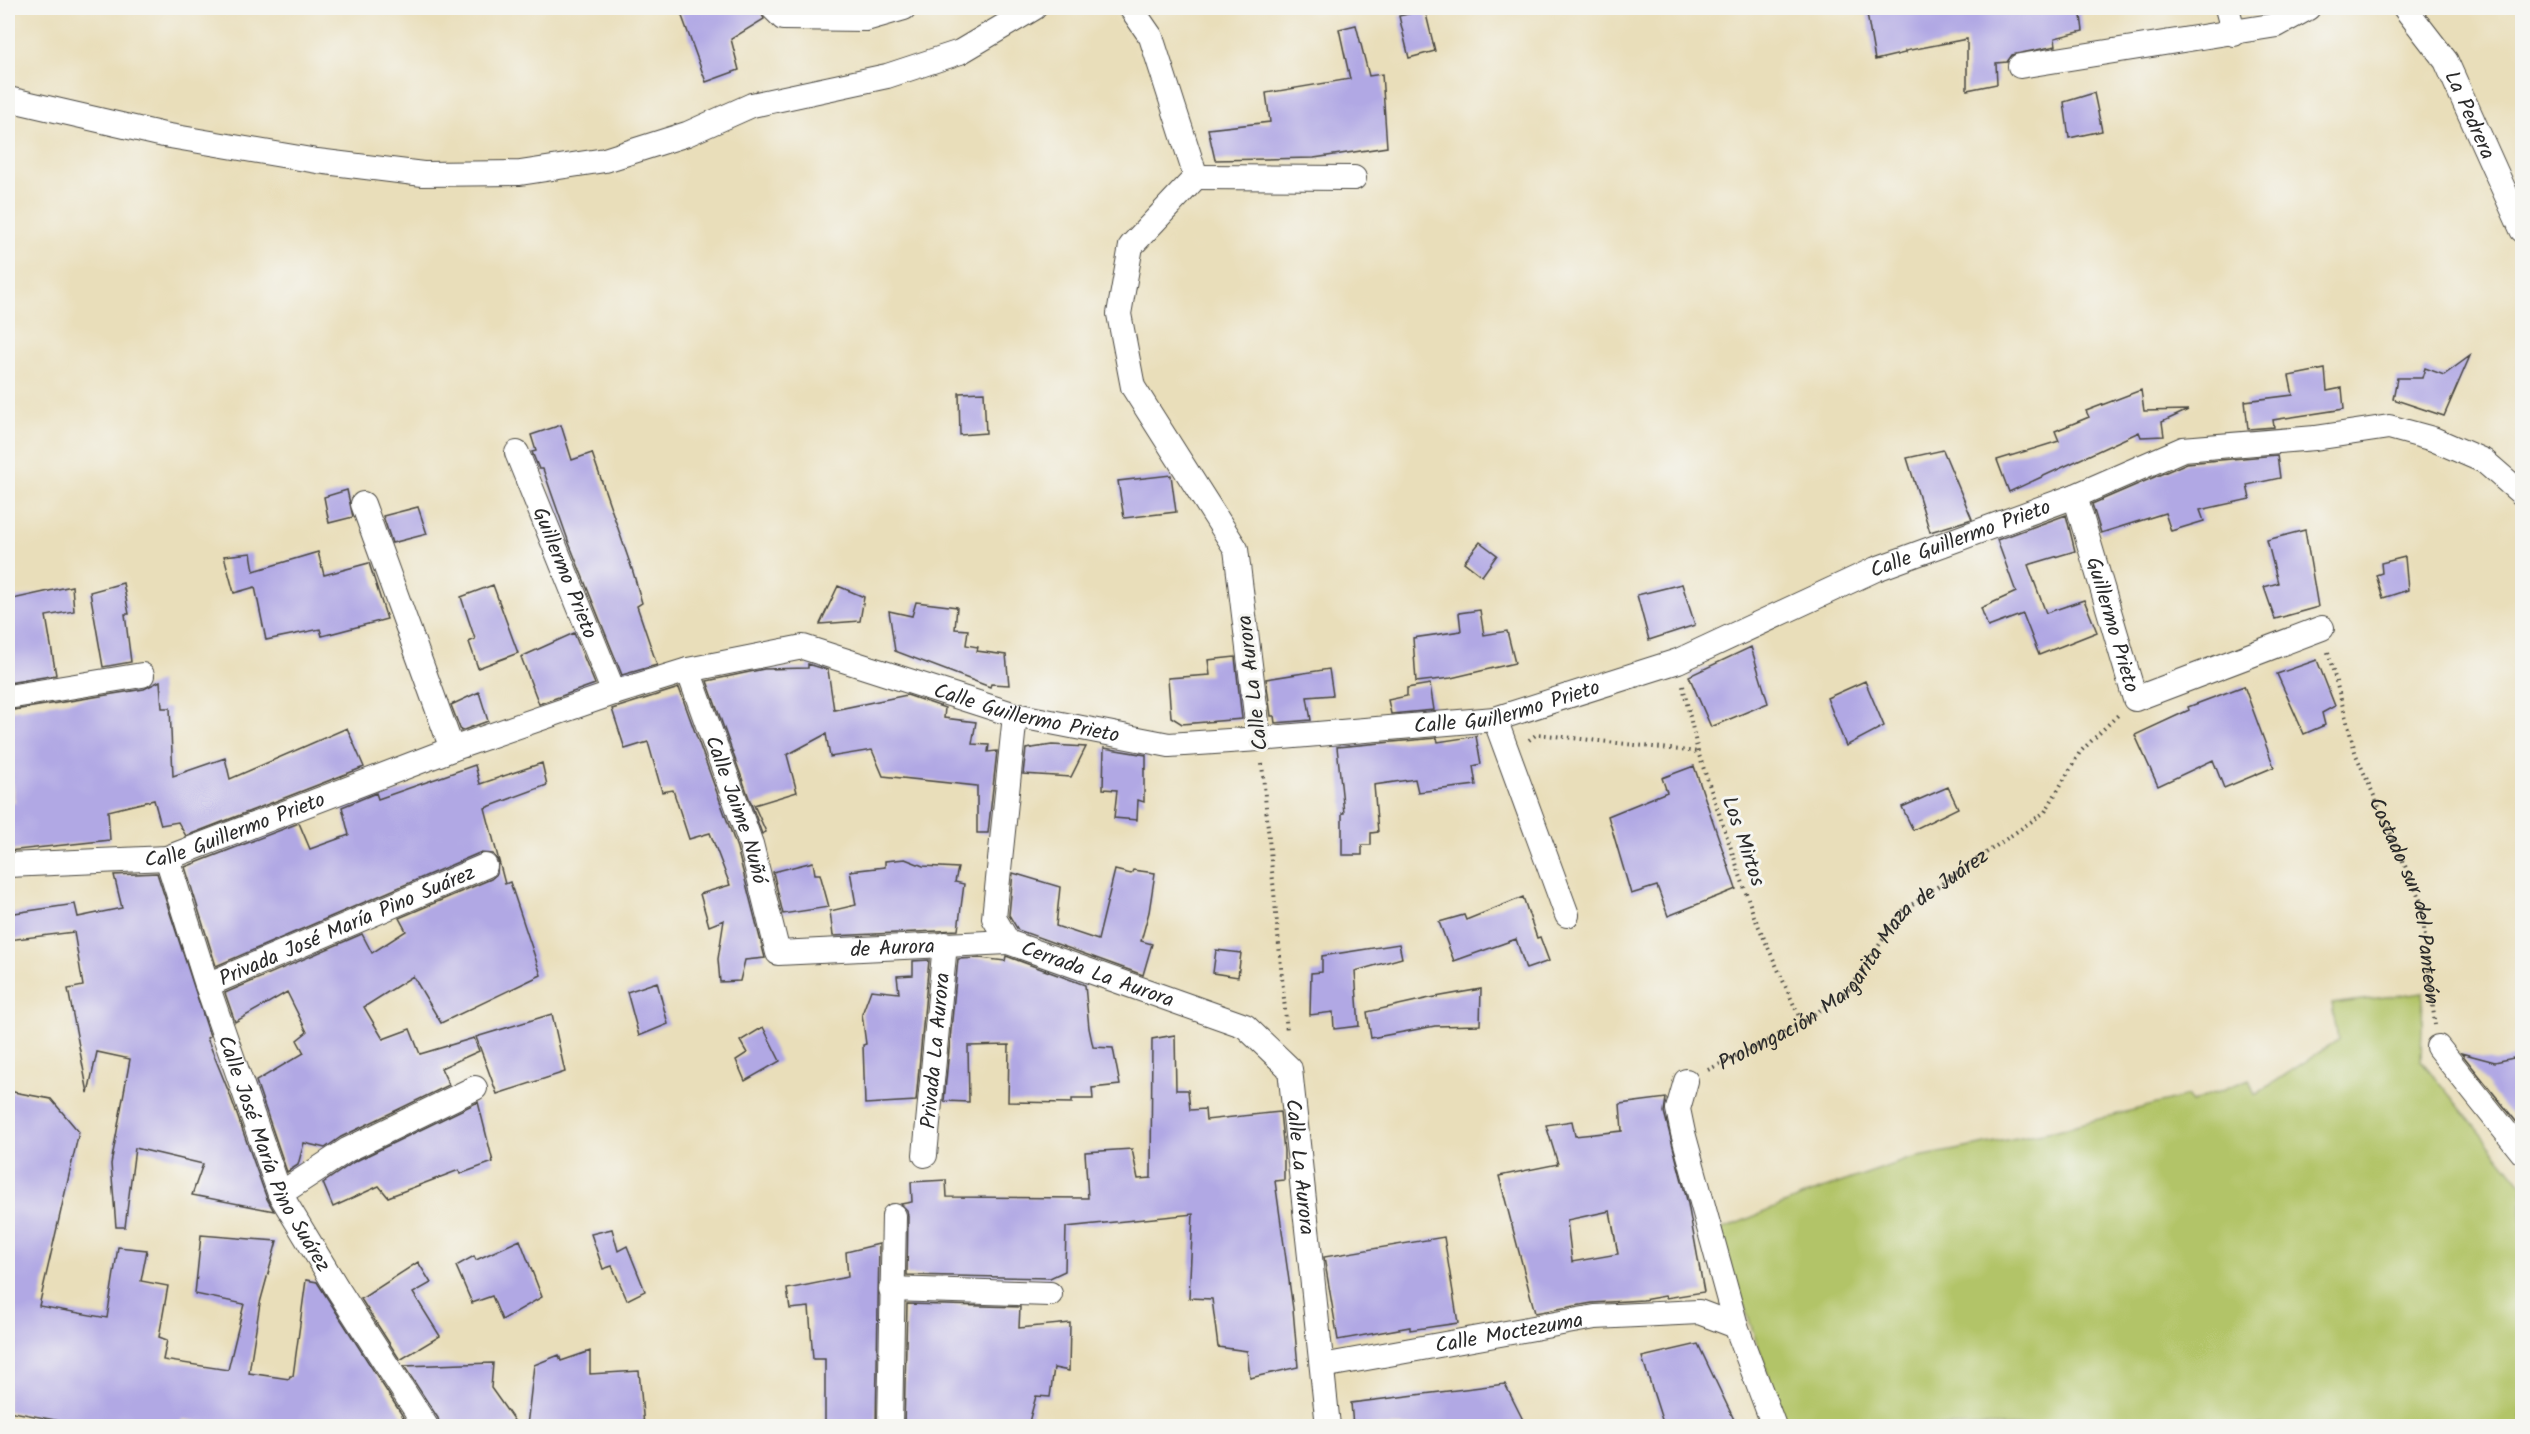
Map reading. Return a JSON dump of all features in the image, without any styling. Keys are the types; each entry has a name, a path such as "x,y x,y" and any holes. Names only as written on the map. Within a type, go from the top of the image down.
{"street":[{"path":"773,8 783,18 866,19 904,8"},
{"path":"8,99 164,135 317,161 423,174 520,173 605,160 687,134 752,105 887,76 960,52 1034,8"},
{"path":"1131,8 1151,37 1196,177 1354,178"},
{"path":"2227,8 2234,33"},
{"path":"2020,66 2277,26 2308,8"},
{"name":"La Pedrera","path":"2405,8 2446,61 2523,230"},
{"name":"Calle La Aurora","path":"1196,177 1131,246 1119,314 1133,387 1236,549 1259,739"},
{"name":"Calle Guillermo Prieto","path":"8,865 166,858 452,749 614,693 688,670 803,647 1015,715 1169,745 1495,719 1678,661 1876,569 2075,496 2183,449 2316,438 2389,427 2433,439 2484,461 2523,494"},
{"name":"Guillermo Prieto","path":"517,453 614,693"},
{"name":"Guillermo Prieto","path":"2075,496 2135,699 2322,628"},
{"path":"363,504 452,749"},
{"name":"Calle Jaime Nuñó","path":"688,670 751,844 778,952"},
{"path":"8,697 142,675"},
{"name":"Cerrada La Aurora","path":"1015,715 994,918 1008,942 1245,1026 1290,1069"},
{"path":"1495,719 1567,915"},
{"name":"Calle José María Pino Suárez","path":"166,858 207,985 280,1194 337,1288 426,1426"},
{"name":"Privada José María Pino Suárez","path":"207,985 485,866"},
{"name":"de Aurora","path":"778,952 1008,942"},
{"name":"Privada La Aurora","path":"925,1155 945,944"},
{"path":"2438,1047 2523,1152"},
{"name":"Calle La Aurora","path":"1290,1069 1328,1426"},
{"path":"1686,1081 1678,1108 1736,1326 1774,1426"},
{"path":"280,1194 347,1150 475,1088"},
{"path":"890,1426 894,1216"},
{"path":"891,1289 1050,1294"},
{"name":"Calle Moctezuma","path":"1322,1366 1595,1317 1699,1312 1736,1326"}],"path":[{"name":"Costado sur del Panteón","path":"2322,628 2356,755 2421,902 2438,1047"},
{"name":"Los Mirtos","path":"1678,661 1698,752 1754,916 1802,1023"},
{"name":"Prolongación Margarita Maza de Juárez","path":"1686,1081 1802,1023 1850,989 1901,912 2045,812 2080,752 2135,699"},
{"path":"1512,768 1521,745 1537,734 1698,752"},
{"name":"Calle La Aurora","path":"1259,739 1290,1069"}],"green space":[{"path":"2423,992 2421,1060 2522,1185 2522,1426 1786,1426 1718,1231 1811,1193 1909,1159 2053,1131 2187,1096 2192,1102 2249,1079 2255,1095 2338,1040 2332,1004"}],"building":[{"path":"679,8 759,8 764,19 731,39 739,70 706,82"},
{"path":"1866,8 2053,8 2054,13 2080,8 2083,31 2055,38 2056,46 2012,55 2007,62 1996,63 1997,84 1967,90 1967,39 1905,51 1905,53 1875,60"},
{"path":"1425,10 1435,51 1409,58 1399,16"},
{"path":"1356,25 1369,76 1382,74 1387,147 1314,158 1215,160 1208,129 1270,122 1266,93 1350,79 1339,29"},
{"path":"2094,93 2102,131 2069,138 2064,102"},
{"path":"2470,356 2444,416 2393,399 2397,378 2422,378 2425,368 2444,375"},
{"path":"2325,369 2327,391 2342,388 2344,409 2273,420 2274,427 2248,429 2245,401 2293,395 2289,376"},
{"path":"2141,390 2144,411 2188,410 2162,422 2164,436 2141,437 2139,432 2009,492 1997,460 2059,441 2055,431 2089,417 2086,411"},
{"path":"984,392 986,433 960,435 959,393"},
{"path":"561,425 572,460 592,453 633,572 642,603 637,606 657,665 622,675 569,543 543,469 539,469 532,452 536,451 531,435"},
{"path":"1943,450 1972,519 1930,532 1907,458"},
{"path":"2277,455 2280,478 2247,485 2250,499 2200,510 2204,521 2171,531 2165,513 2101,533 2092,504 2187,463"},
{"path":"1171,475 1176,512 1124,518 1118,481"},
{"path":"347,490 353,517 329,523 324,497"},
{"path":"418,507 427,534 392,543 383,516"},
{"path":"2066,515 2075,551 2028,565 2046,613 2084,600 2097,632 2039,655 2023,614 1988,627 1981,608 2016,592 1997,540"},
{"path":"2305,530 2318,607 2275,619 2264,587 2278,583 2267,540"},
{"path":"1480,542 1497,555 1482,576 1464,562"},
{"path":"318,552 324,575 369,563 387,619 322,636 320,629 266,640 255,587 234,593 224,556 251,553 254,571"},
{"path":"2405,557 2408,590 2383,598 2376,575 2382,573 2381,563"},
{"path":"123,583 129,614 125,614 131,662 103,667 90,592"},
{"path":"1682,584 1695,625 1649,640 1637,595"},
{"path":"493,585 518,653 478,668 469,642 475,639 461,597"},
{"path":"72,586 74,611 46,616 56,675 8,683 8,600"},
{"path":"838,586 864,597 860,621 820,624"},
{"path":"916,602 957,607 955,629 968,630 966,645 978,647 977,651 1006,655 1009,685 991,684 990,687 895,651 889,611 912,616"},
{"path":"1480,610 1484,635 1507,631 1515,663 1451,678 1416,682 1413,638 1461,631 1459,613"},
{"path":"574,633 595,684 539,704 521,657"},
{"path":"1751,647 1768,703 1711,727 1689,676"},
{"path":"1235,657 1242,719 1182,724 1171,717 1168,678 1210,675 1208,660"},
{"path":"2317,660 2335,706 2322,713 2325,725 2304,734 2277,674"},
{"path":"808,664 828,670 834,710 907,695 945,708 944,718 976,722 972,744 989,745 988,752 997,751 988,833 977,833 977,786 883,776 872,750 830,757 826,734 787,755 797,792 754,805 766,832 762,834 707,681 764,669 808,668"},
{"path":"1329,669 1333,695 1307,697 1311,720 1275,723 1274,716 1271,716 1266,679"},
{"path":"160,681 162,708 170,708 173,776 225,758 230,779 347,728 364,767 186,836 178,822 161,825 154,800 108,811 110,840 8,851 8,802 15,802 8,759 8,711 144,689"},
{"path":"1865,681 1884,726 1846,746 1827,698"},
{"path":"1430,684 1434,710 1391,714 1388,700 1407,696 1407,688"},
{"path":"2244,686 2274,767 2224,788 2213,760 2158,786 2135,735 2189,710 2188,707"},
{"path":"679,688 737,848 765,958 745,960 740,981 720,982 718,959 724,920 709,926 700,894 730,885 710,833 689,839 673,790 662,792 648,742 625,749 612,709"},
{"path":"479,692 488,721 461,731 451,705"},
{"path":"1476,736 1481,764 1473,766 1476,785 1418,792 1415,779 1374,785 1378,832 1371,833 1371,845 1362,845 1362,855 1342,855 1342,813 1344,813 1337,747 1437,738 1438,742"},
{"path":"1052,745 1086,747 1071,777 1023,774 1026,749"},
{"path":"1104,748 1146,755 1144,802 1138,800 1137,820 1114,818 1117,790 1103,789"},
{"path":"542,763 547,785 485,808 505,884 510,882 541,975 441,1023 413,976 364,1007 383,1039 410,1029 420,1054 474,1038 479,1051 441,1068 449,1085 341,1137 325,1148 304,1143 298,1165 287,1172 256,1081 304,1053 297,1040 307,1032 287,992 235,1022 225,993 362,934 372,953 406,931 399,918 491,879 497,874 498,861 493,854 479,853 216,966 185,867 299,823 310,849 349,835 342,807 376,793 378,799 475,765 480,784"},
{"path":"1694,766 1736,889 1668,916 1657,886 1631,894 1608,816 1667,792 1662,778"},
{"path":"1948,787 1958,808 1913,830 1902,807"},
{"path":"905,859 923,866 958,868 955,882 964,884 958,930 833,936 830,911 856,905 850,871 885,867 885,861"},
{"path":"813,862 815,874 820,874 829,907 783,914 773,872"},
{"path":"1115,870 1131,874 1133,870 1155,873 1149,912 1141,941 1152,944 1143,975 1018,930 1009,915 1013,873 1060,887 1056,926 1098,940"},
{"path":"157,873 210,1036 207,1038 267,1199 274,1211 192,1195 203,1164 135,1148 125,1227 116,1227 111,1164 130,1059 97,1052 88,1093 68,989 83,986 74,932 8,940 8,914 75,904 78,917 122,908 114,875"},
{"path":"1523,897 1537,938 1540,937 1549,961 1526,969 1516,939 1454,961 1439,922 1464,915 1466,920"},
{"path":"1399,944 1402,958 1355,971 1359,1026 1334,1029 1333,1012 1310,1015 1311,973 1322,972 1322,956"},
{"path":"1216,950 1241,953 1238,977 1213,973"},
{"path":"1006,956 1085,985 1093,1047 1113,1048 1120,1085 1092,1088 1093,1099 1072,1099 1072,1103 1008,1102 1009,1045 968,1046 969,1102 944,1101 958,959 980,958 1005,961"},
{"path":"929,960 916,1101 865,1104 863,1045 866,1044 862,1014 871,990 899,993 897,976 913,975 913,961"},
{"path":"657,982 668,1024 639,1036 627,992"},
{"path":"1481,989 1480,1025 1435,1026 1371,1038 1367,1012"},
{"path":"552,1014 565,1072 497,1094 476,1037"},
{"path":"763,1027 780,1061 745,1081 736,1060 747,1053 740,1041"},
{"path":"1175,1035 1176,1090 1188,1090 1190,1110 1205,1109 1206,1120 1280,1112 1284,1180 1275,1181 1293,1309 1298,1367 1250,1378 1247,1351 1218,1347 1212,1299 1189,1298 1193,1214 1066,1227 1065,1271 1050,1278 907,1275 908,1216 907,1210 901,1204 912,1202 911,1182 946,1180 947,1197 1088,1198 1085,1152 1132,1149 1138,1179 1151,1178 1152,1039"},
{"path":"2461,1053 2495,1062 2523,1056 2523,1130"},
{"path":"8,1091 51,1099 79,1132 39,1306 107,1318 118,1247 147,1250 141,1281 168,1286 159,1337 167,1340 163,1360 228,1370 244,1304 195,1294 201,1235 277,1241 260,1303 249,1373 289,1379 293,1376 306,1280 317,1282 409,1426 226,1426 183,1419 181,1426 86,1426 8,1411"},
{"path":"1666,1098 1664,1112 1688,1204 1704,1292 1666,1298 1665,1296 1643,1300 1592,1303 1535,1313 1499,1176 1558,1164 1546,1125 1572,1121 1575,1136 1622,1131 1620,1104","holes":["1610,1211 1618,1254 1572,1262 1567,1220"]},
{"path":"478,1102 493,1162 460,1174 459,1170 388,1197 379,1186 333,1207 323,1183 354,1162"},
{"path":"612,1229 618,1251 627,1246 645,1291 627,1300 612,1266 603,1269 591,1234"},
{"path":"1444,1237 1458,1323 1410,1330 1410,1327 1338,1340 1324,1257"},
{"path":"520,1240 542,1297 502,1320 492,1296 472,1303 456,1266 474,1256 476,1260"},
{"path":"879,1244 876,1426 825,1426 825,1359 813,1359 809,1307 790,1309 787,1289 848,1277 846,1252"},
{"path":"418,1262 431,1283 413,1293 440,1336 400,1360 361,1299"},
{"path":"907,1304 1020,1307 1019,1328 1070,1323 1069,1371 1054,1368 1050,1397 1036,1396 1028,1426 904,1426"},
{"path":"1698,1344 1737,1426 1664,1426 1642,1357"},
{"path":"590,1351 590,1374 639,1371 644,1426 527,1426 534,1365 559,1355 561,1361"},
{"path":"493,1363 491,1388 518,1426 440,1426 438,1418 404,1366"},
{"path":"1505,1384 1526,1426 1353,1426 1351,1403"}]}
